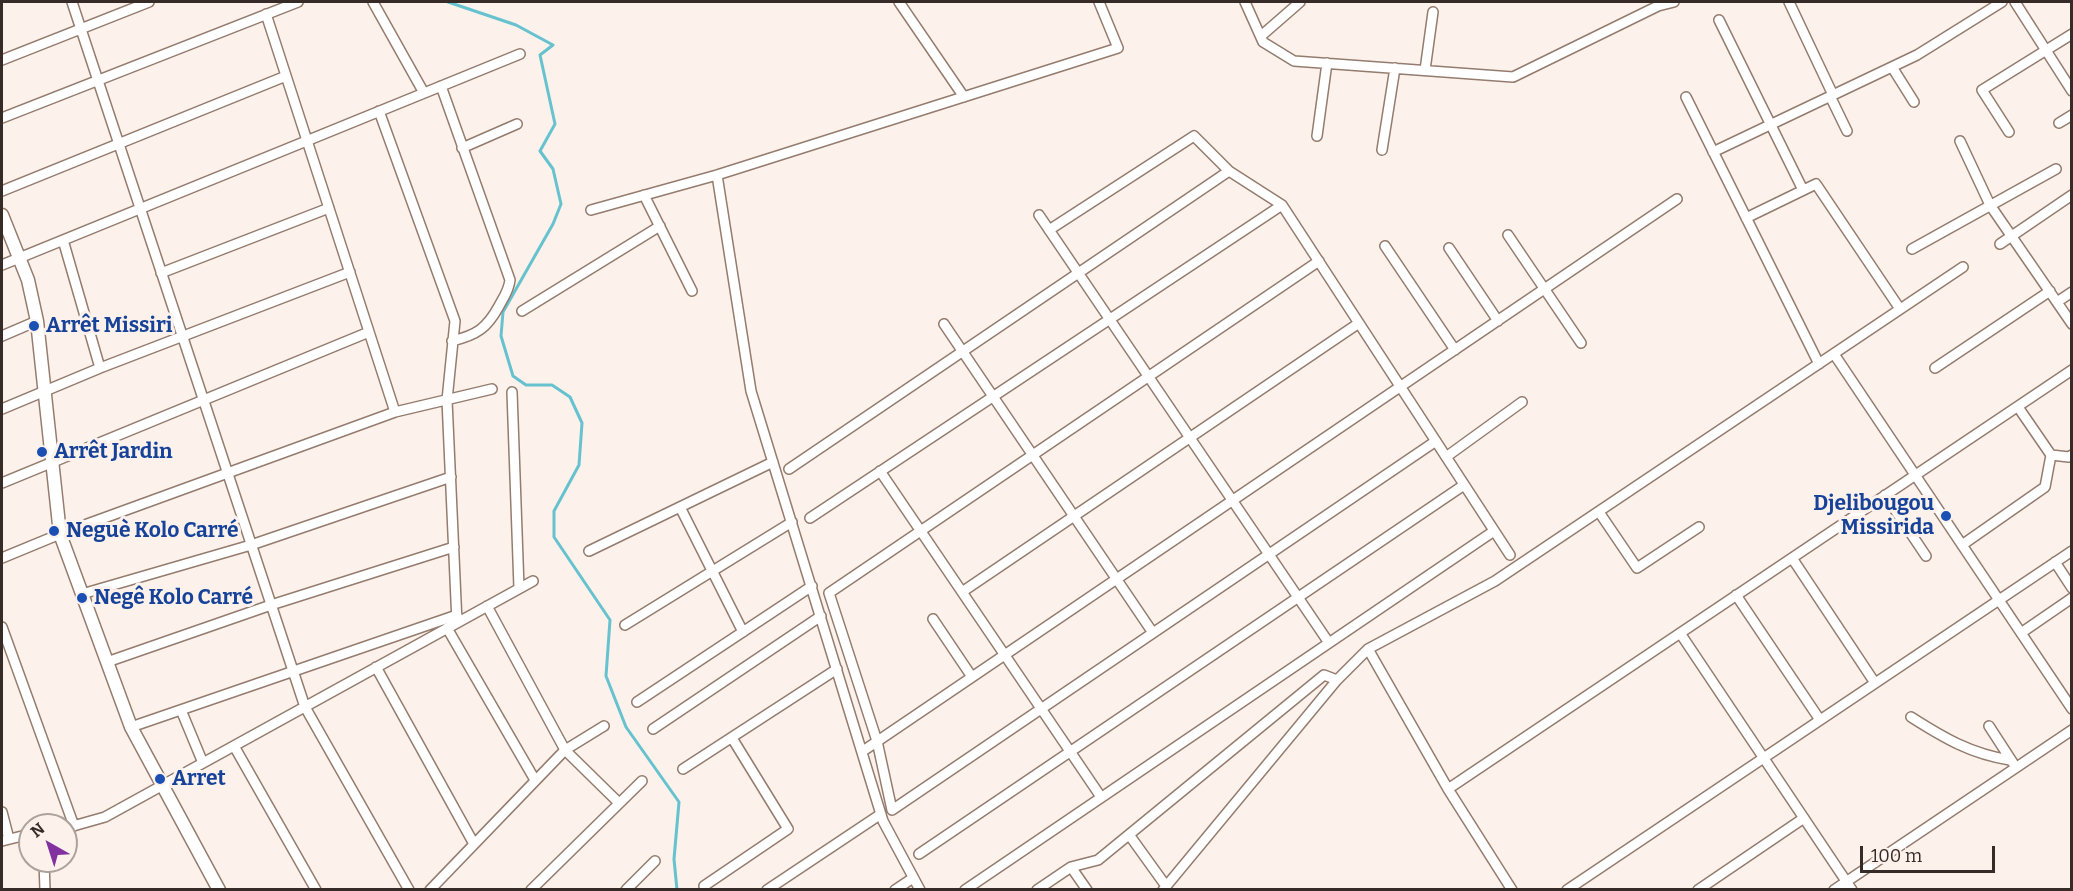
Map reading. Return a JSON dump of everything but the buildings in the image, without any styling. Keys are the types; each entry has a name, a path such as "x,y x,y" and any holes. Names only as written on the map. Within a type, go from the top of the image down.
{"street":[{"path":"72,2 305,707 410,890"},
{"path":"2,60 149,2"},
{"path":"2,118 297,2"},
{"path":"373,2 424,93"},
{"path":"898,2 964,97"},
{"path":"591,210 717,175 1118,48 1099,2"},
{"path":"1245,2 1263,42 1294,61 1513,77 1658,6 1674,2"},
{"path":"1261,36 1300,2"},
{"path":"1789,2 1846,131"},
{"path":"1713,152 1917,55 2002,2"},
{"path":"2015,2 2072,91"},
{"path":"1425,70 1433,12"},
{"path":"266,14 395,412"},
{"path":"1719,20 1803,190"},
{"path":"2009,132 1982,90 2072,34"},
{"path":"2,265 520,54"},
{"path":"1317,136 1327,63"},
{"path":"1892,66 1914,102"},
{"path":"1382,150 1395,68"},
{"path":"2,191 286,76"},
{"path":"441,86 510,280 507,292 492,320 485,328 453,341"},
{"path":"1686,97 1819,364"},
{"path":"379,111 454,321 447,400 457,619"},
{"path":"2060,123 2072,115"},
{"path":"462,148 517,124"},
{"path":"1049,230 1194,136 1229,171 1282,205 1510,555"},
{"path":"1960,141 1990,205 2072,324"},
{"path":"1912,249 2056,169"},
{"path":"789,469 1229,171"},
{"path":"717,175 751,391 881,814 920,890"},
{"path":"1746,218 1816,184 1900,309"},
{"path":"644,195 692,291"},
{"path":"2000,244 2072,195"},
{"path":"863,751 1677,199"},
{"path":"810,518 1282,205"},
{"path":"162,273 329,208"},
{"path":"1039,214 1329,643"},
{"path":"2,215 28,280 37,321 60,534 131,727 219,890"},
{"path":"522,311 660,226"},
{"path":"1508,235 1581,343"},
{"path":"63,240 100,368"},
{"path":"1385,246 1455,350"},
{"path":"1449,248 1498,321"},
{"path":"1319,261 829,593 877,741 892,810 1436,441"},
{"path":"1130,836 1165,888 1337,680 1368,649 1495,581 1963,267"},
{"path":"2,409 100,368 350,272"},
{"path":"1935,368 2050,291"},
{"path":"2057,302 2072,292"},
{"path":"2,336 37,321"},
{"path":"962,592 1359,323"},
{"path":"944,324 1153,633"},
{"path":"2,483 369,332"},
{"path":"1834,354 2072,709"},
{"path":"1448,789 2072,370"},
{"path":"2,558 60,534 395,412 492,390"},
{"path":"512,392 519,588"},
{"path":"1446,457 1521,402"},
{"path":"1962,545 2045,487 2051,455 2018,407"},
{"path":"2051,455 2069,457 2072,455"},
{"path":"589,550 773,462"},
{"path":"880,471 1101,797"},
{"path":"82,594 251,545 450,477"},
{"path":"919,854 1464,485"},
{"path":"1885,495 1926,556"},
{"path":"680,507 743,632"},
{"path":"1599,512 1637,568 1699,527"},
{"path":"626,625 792,522"},
{"path":"965,890 1494,531"},
{"path":"107,662 271,605 454,548"},
{"path":"1567,890 2072,551"},
{"path":"1792,558 1875,683"},
{"path":"2055,562 2072,588"},
{"path":"131,727 457,619 533,581"},
{"path":"637,702 812,586"},
{"path":"1736,596 1820,720"},
{"path":"2021,633 2072,598"},
{"path":"487,606 565,750 620,804"},
{"path":"653,729 821,616"},
{"path":"78,825 105,817 447,628 457,619"},
{"path":"933,619 972,677"},
{"path":"2,627 65,813"},
{"path":"447,628 535,780"},
{"path":"1680,633 1849,885"},
{"path":"1368,649 1448,789 1512,890"},
{"path":"376,667 474,844"},
{"path":"683,769 837,669"},
{"path":"1037,890 1071,867 1098,860 1324,675 1337,680"},
{"path":"181,710 203,763"},
{"path":"1911,717 1951,742 2013,764"},
{"path":"430,890 565,750 604,726"},
{"path":"1989,726 2013,764"},
{"path":"1834,890 1849,885 2013,764 2072,730"},
{"path":"704,886 788,829 732,738"},
{"path":"234,746 316,890"},
{"path":"531,890 642,781"},
{"path":"2,812 5,840"},
{"path":"767,890 881,814"},
{"path":"1698,890 1804,818"},
{"path":"626,890 655,861"},
{"path":"1071,867 1087,890"},
{"path":"44,873 45,890"},
{"path":"895,890 914,878"}],"waterway":[{"path":"448,2 516,25 553,45 540,55 555,124 540,151 553,169 561,204 553,224 503,312 501,336 513,376 526,385 552,385 570,397 582,423 579,465 554,511 554,537 610,620 606,676 626,727 679,802 674,859 677,890"}],"place":[{"name":"Arrêt Missiri","path":"34,326"},
{"name":"Arrêt Jardin","path":"42,452"},
{"name":"Djelibougou Missirida","path":"1946,516"},
{"name":"Neguè Kolo Carré","path":"54,531"},
{"name":"Negê Kolo Carré","path":"82,598"},
{"name":"Arret","path":"160,779"}]}
